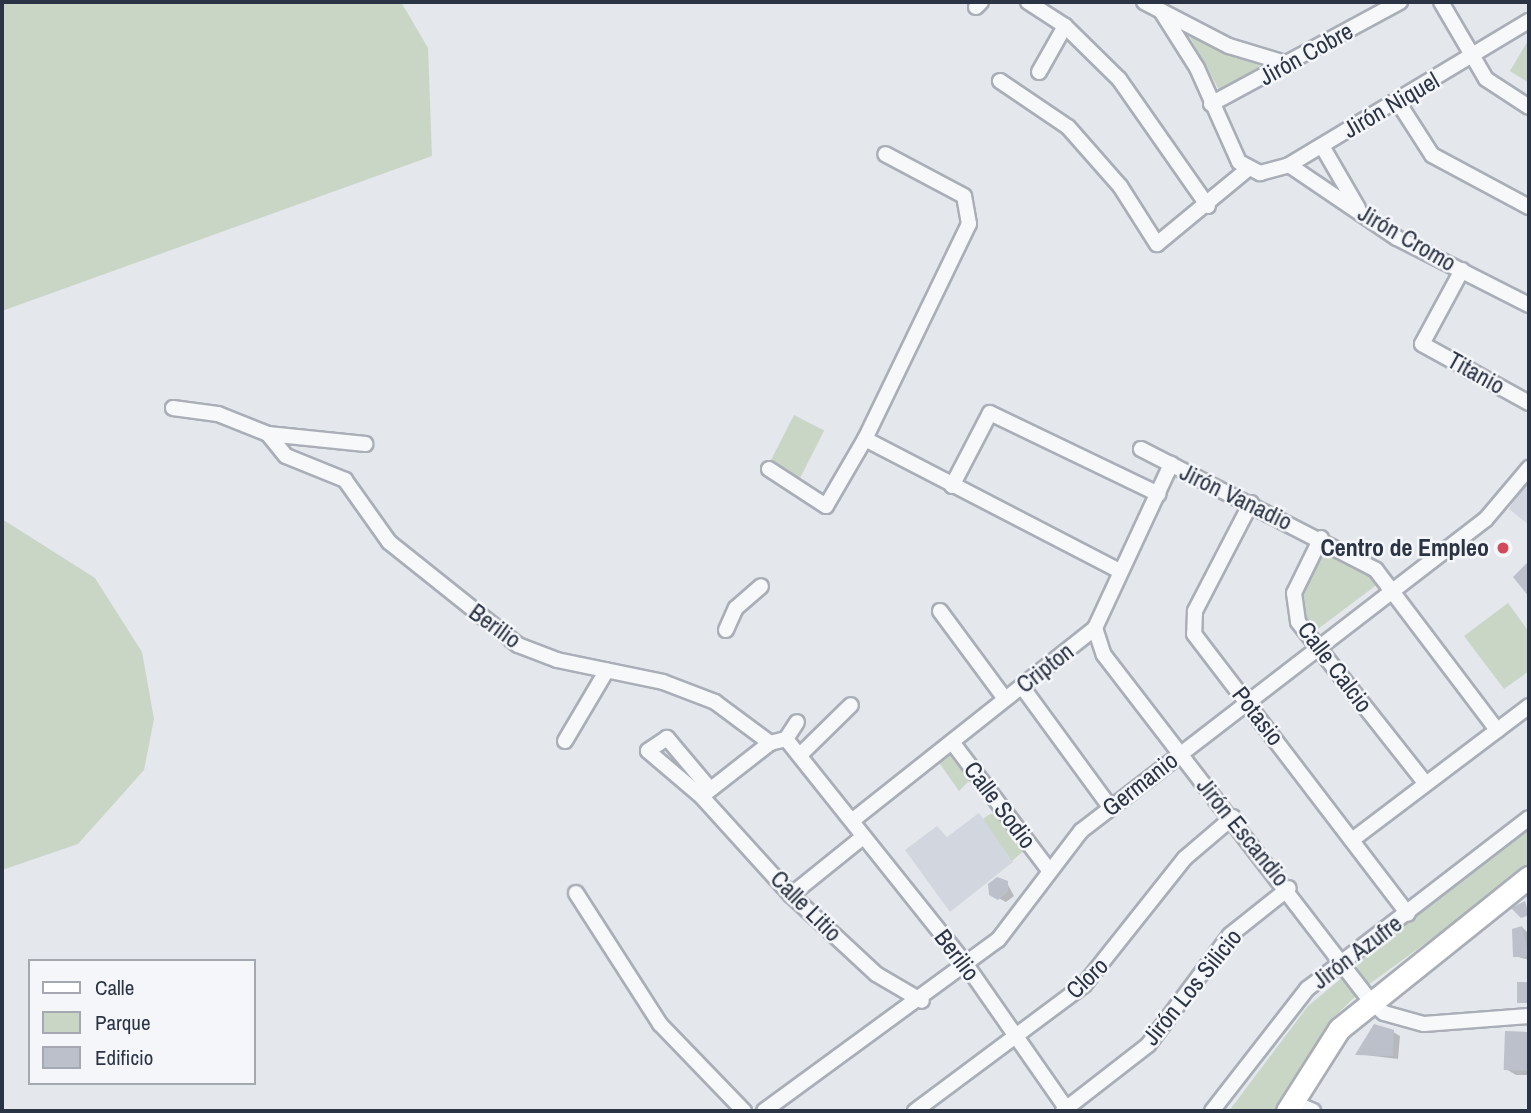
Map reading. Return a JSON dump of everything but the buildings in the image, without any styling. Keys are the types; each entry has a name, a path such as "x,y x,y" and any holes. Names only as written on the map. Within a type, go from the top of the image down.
{"street":[{"path":"1028,2 1065,26 1119,79 1208,206"},
{"path":"1144,2 1251,55 1289,64"},
{"name":"Jirón Cobre","path":"1211,104 1400,2"},
{"path":"1441,2 1472,57 1493,87 1529,107"},
{"path":"1000,81 1068,127 1120,186 1157,244 1208,206 1248,169 1211,104 1192,58 1161,11"},
{"name":"Jirón Niquel","path":"1248,169 1274,172 1289,165 1529,21"},
{"path":"1040,72 1065,26"},
{"path":"1398,102 1432,155 1529,207"},
{"path":"1322,146 1359,211"},
{"path":"769,469 826,506 865,439 971,213 964,196 885,153"},
{"name":"Jirón Cromo","path":"1289,165 1359,211 1529,305"},
{"name":"Titanio","path":"1462,270 1422,344 1529,403"},
{"path":"173,408 218,414 268,435 365,444"},
{"path":"952,486 990,413 1158,494"},
{"name":"Berilio","path":"268,435 286,456 345,480 388,542 518,645 715,702 770,743"},
{"path":"865,439 1118,570"},
{"name":"Jirón Vanadio","path":"1141,449 1321,538 1376,570 1497,730"},
{"name":"Cripton","path":"853,820 1005,699 1023,688 1095,628 1118,570 1171,464"},
{"name":"Germanio","path":"764,1111 922,1001 967,966 1012,923 1048,869 1110,807 1486,519 1529,468"},
{"name":"Potasio","path":"1251,503 1191,623 1408,914"},
{"name":"Calle Calcio","path":"1321,538 1293,605 1317,648 1426,784"},
{"path":"726,630 736,608 761,586"},
{"path":"940,611 1005,699"},
{"name":"Jirón Escandio","path":"1095,628 1104,655 1179,754 1289,888 1370,1001"},
{"path":"565,741 607,670"},
{"path":"1023,688 1110,807"},
{"path":"800,755 851,705"},
{"path":"1352,840 1529,706"},
{"path":"770,743 786,739 797,722"},
{"name":"Berilio","path":"786,739 967,966 1066,1110"},
{"name":"Calle Sodio","path":"952,742 1048,869"},
{"name":"Calle Litio","path":"770,743 706,793 791,895 876,974 922,1001"},
{"name":"Cloro","path":"915,1111 1017,1040 1103,966 1168,877 1233,817"},
{"name":"Jirón Azufre","path":"1212,1111 1294,1003 1529,818"},
{"path":"791,895 863,836"},
{"path":"1313,1111 1290,1107 1339,1029 1370,1001 1529,877"},
{"name":"Jirón Los Silicio","path":"1066,1110 1148,1045 1230,935 1289,888"},
{"path":"576,893 660,1024 744,1111"},
{"path":"1370,1001 1384,1013 1424,1024 1529,1016"}],"shaded area":[{"path":"1529,478 1529,525 1509,509"},
{"path":"979,813 1013,862 950,912 905,850 937,826 947,837"}],"green space":[{"path":"2,2 401,2 428,48 432,156 2,311"},
{"path":"1185,28 1262,67 1219,90"},
{"path":"1529,39 1529,83 1510,71"},
{"path":"794,415 824,430 800,479 769,463"},
{"path":"2,519 95,578 142,652 154,719 144,770 78,844 2,870"},
{"path":"1325,536 1376,570 1379,583 1314,632 1298,599"},
{"path":"1508,603 1529,632 1529,671 1504,689 1464,636"},
{"path":"947,752 970,780 959,791 938,761"},
{"path":"990,814 997,814 1026,849 1012,861 983,819"},
{"path":"1529,825 1529,868 1368,985 1352,958"},
{"path":"1343,977 1359,993 1334,1017 1279,1111 1229,1111 1308,1006"}],"place":[{"name":"Centro de Empleo","path":"1503,548"}]}
